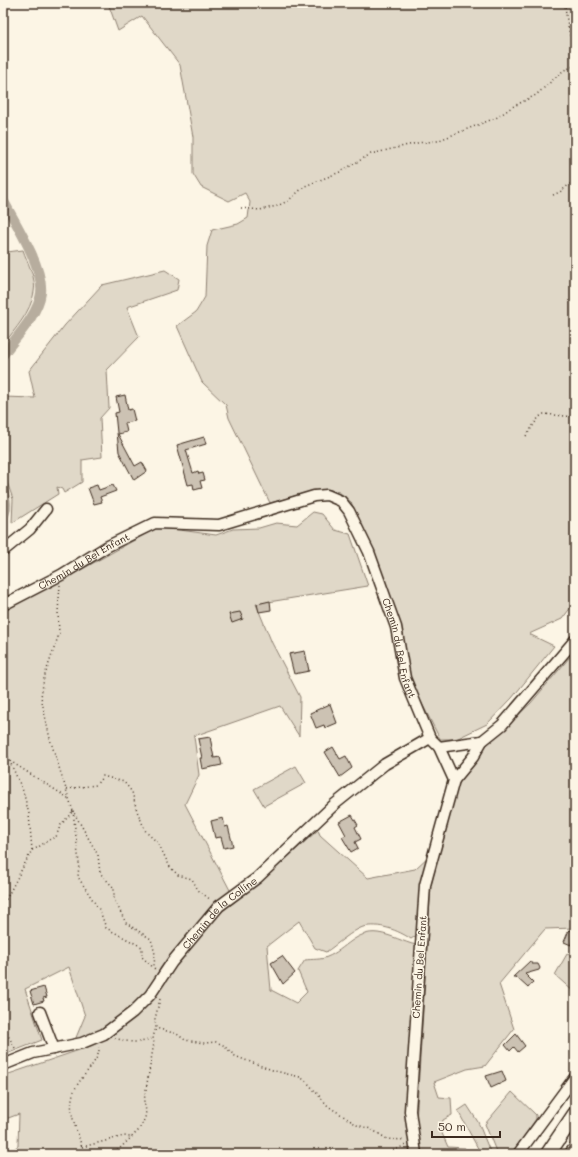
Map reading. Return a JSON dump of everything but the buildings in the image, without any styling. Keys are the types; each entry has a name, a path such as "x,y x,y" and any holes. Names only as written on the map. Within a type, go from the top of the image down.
{"highway":[{"path":"548,1154 575,1114"},
{"path":"572,1154 575,1150"}],"street":[{"name":"Chemin du Bel Enfant","path":"3,605 61,575 108,546 155,523 219,526 314,496 327,495 341,501 349,511 369,552 396,627 405,678 430,738 439,747 454,780 425,886 410,1111 416,1154"},
{"path":"3,551 30,529 46,509"},
{"path":"454,780 473,757 482,741 502,725 575,640"},
{"name":"Chemin de la Colline","path":"3,1065 32,1053 82,1043 101,1035 132,1012 150,995 183,948 219,906 258,878 335,804 385,764 430,738"},
{"path":"439,747 482,741"},
{"path":"40,1012 54,1049"},
{"path":"518,1154 575,1077"}],"path":[{"path":"565,3 564,13 568,22 571,44 575,49"},
{"path":"241,208 260,210 277,206 288,201 305,186 340,172 371,154 417,143 437,141 498,117 512,107 536,95 564,70 575,66"},
{"path":"553,195 560,192 575,180"},
{"path":"526,436 539,418 544,414 575,417"},
{"path":"61,575 58,612 59,634 44,678 41,697 50,739 73,811 79,862 78,876 100,911 106,928 142,947 142,957 154,967 162,979 163,987 156,1019 156,1028 153,1037 154,1043 144,1101 146,1111 145,1118 139,1130 118,1150 110,1154"},
{"path":"3,746 23,791 29,814 32,850 3,905"},
{"path":"10,761 69,798"},
{"path":"66,789 96,785 103,776 124,782 132,792 137,811 146,832 158,843 170,867 178,876 192,879 198,890 219,906"},
{"path":"32,850 42,847 46,839 56,837 60,826 73,811"},
{"path":"73,811 98,856 100,873 114,888 114,899 120,915 126,923 151,939 155,954 154,967"},
{"path":"3,1026 20,1058"},
{"path":"156,1028 177,1034 185,1040 204,1043 216,1042 223,1045 235,1056 275,1071 300,1077 307,1082 328,1106 357,1125 371,1129 387,1139 413,1141"},
{"path":"83,1154 73,1123 71,1106 73,1093 79,1081 98,1056 101,1035 121,1040 140,1042 148,1041 153,1037"},
{"path":"79,1154 82,1149 124,1136 130,1137"},
{"path":"386,1154 413,1141"}],"shaded area":[{"path":"108,3 575,3 575,602 562,619 529,634 554,646 512,698 487,724 456,739 440,739 405,670 364,532 351,502 339,492 327,489 305,493 270,503 229,418 226,405 202,382 177,326 196,312 205,297 207,246 212,230 238,224 248,218 250,202 245,193 229,201 201,187 193,174 193,137 180,65 142,16 118,31"},
{"path":"23,250 33,276 35,287 34,292 30,306 26,313 3,345 3,255 7,252"},
{"path":"165,270 179,279 177,290 127,307 139,337 107,370 109,408 100,418 102,457 82,460 82,482 64,493 62,489 57,487 58,494 12,523 13,499 3,471 3,397 35,398 29,371 65,325 102,285"},
{"path":"313,512 322,514 335,530 350,534 368,586 256,604 272,643 300,697 299,736 280,706 194,736 199,775 185,804 231,892 177,947 161,967 144,997 103,1031 75,1040 85,1016 69,967 25,989 42,1040 9,1053 3,1057 3,611 6,607 50,587 158,527 216,535 233,529 259,528 276,523 297,525"},
{"path":"575,651 575,928 545,929 499,984 514,1029 485,1066 467,1069 434,1082 439,1097 451,1098 452,1115 443,1120 441,1131 448,1147 465,1148 465,1154 420,1154 416,1122 431,885 457,784 480,751 531,703"},
{"path":"296,766 306,783 264,806 254,789"},
{"path":"318,830 320,835 368,878 415,869 431,854 422,886 417,935 411,939 388,928 369,926 354,931 326,952 315,948 299,921 267,946 271,990 296,1003 307,992 298,971 305,960 325,958 357,937 370,933 383,934 416,945 407,1124 412,1154 6,1154 18,1146 19,1114 3,1120 3,1076 91,1046 103,1040 153,999 168,973 197,937 219,914 258,884"},
{"path":"567,954 575,957 575,993 555,975"},
{"path":"512,1092 536,1115 536,1119 511,1154 497,1154 485,1124"},
{"path":"467,1105 478,1122 491,1154 481,1154 458,1111"}],"waterway":[{"path":"3,200 28,245 41,283 41,293 36,309 3,355"},
{"path":"3,490 6,504 6,510 3,517"}]}
